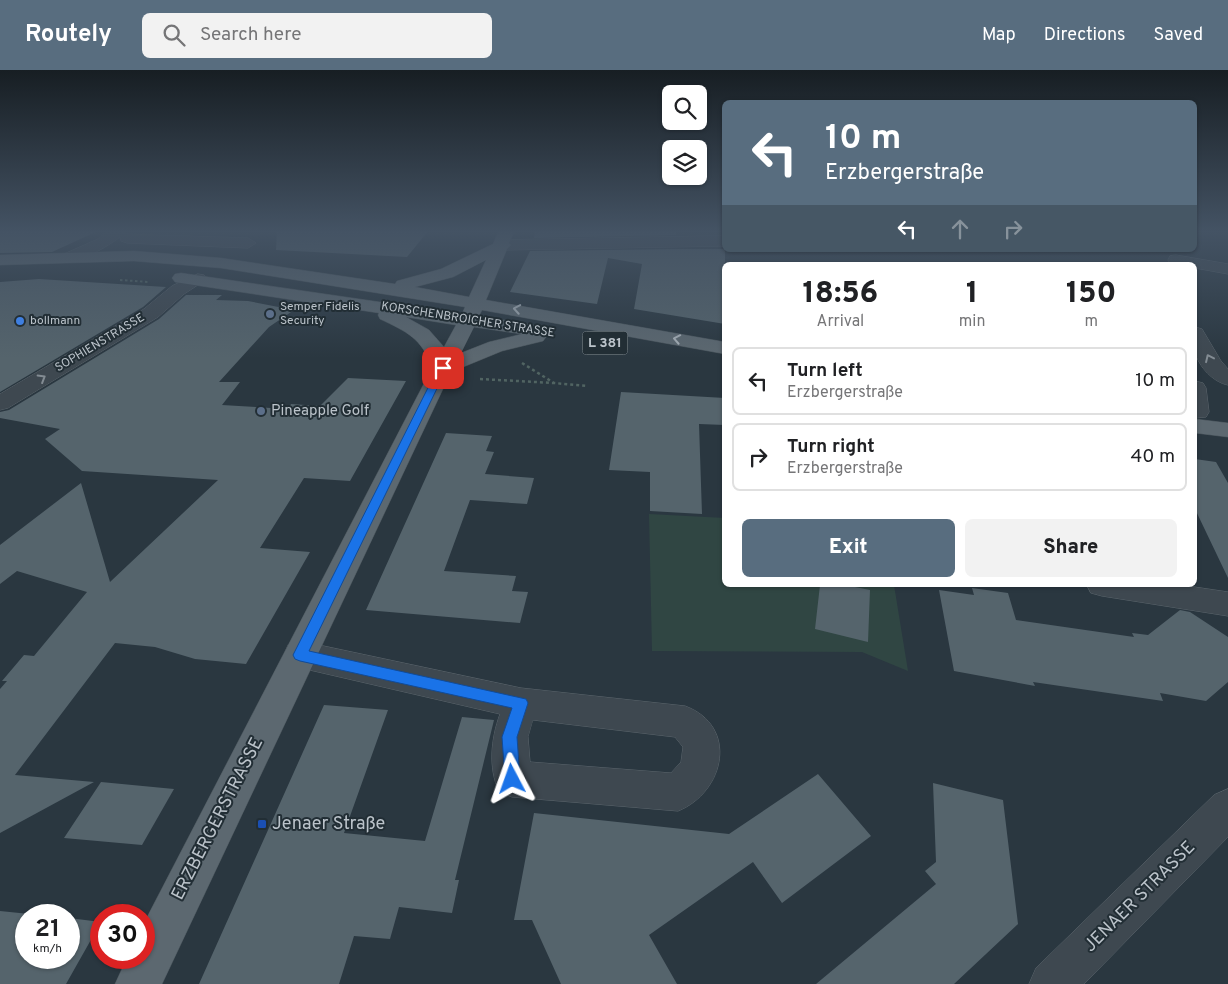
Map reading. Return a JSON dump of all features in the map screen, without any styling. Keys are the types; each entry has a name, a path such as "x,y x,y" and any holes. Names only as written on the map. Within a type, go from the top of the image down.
{"main road":[{"path":"106,273 128,273"},
{"name":"KORSCHENBROICHER STRASSE","path":"286,273 476,302 722,347"},
{"path":"389,288 445,273"},
{"name":"ERZBERGERSTRASSE","path":"138,984 440,372 468,321 489,273"},
{"name":"KORSCHENBROICHER STRASSE","path":"162,276 198,279 557,334 722,364"},
{"path":"364,305 406,325 430,340 437,350 440,372 496,346 557,334"},
{"path":"1197,417 1228,414"},
{"path":"1197,417 1228,430"}],"street":[{"name":"SOPHIENSTRASSE","path":"0,403 151,313 178,290 198,279"},
{"path":"1197,336 1204,345 1209,362 1228,378"},
{"path":"1115,587 1228,604"},
{"path":"300,655 521,703 685,722 702,742 699,770 678,792 512,779 510,737 521,703"},
{"name":"JENAER STRASSE","path":"1052,984 1228,809"}],"path":[{"path":"496,346 554,383"},
{"path":"440,372 588,386"}],"green space":[{"path":"649,514 722,518 722,587 894,587 908,671 862,652 652,651"}],"building":[{"path":"519,273 604,273 597,304 510,292"},
{"path":"640,273 722,273 722,324 634,309"},
{"path":"39,279 166,287 143,307 0,392 0,282"},
{"path":"186,295 222,295 216,300 248,301 294,310 269,327 219,382 240,382 222,405 288,409 291,404 320,406 348,378 406,381 350,481 304,478 260,548 310,552 246,664 195,659 155,647 115,643 15,775 94,782 0,833 0,689 7,681 2,681 24,655 34,656 87,592 17,571 0,584 0,545 81,483 110,582 218,480 82,471 45,439 60,429 0,418 0,412 9,410 159,319"},
{"path":"621,392 722,398 722,425 699,424 702,514 650,511 650,472 609,470"},
{"path":"446,433 492,436 486,451 494,452 485,474 534,478 527,504 470,500 444,571 516,576 512,591 528,592 520,623 366,610"},
{"path":"1197,459 1216,462 1228,483 1228,578 1197,513"},
{"path":"820,587 855,587 870,590 868,642 815,629"},
{"path":"972,588 1008,593 1016,620 1134,637 1132,633 1148,635 1180,610 1190,612 1228,637 1228,682 1206,701 1160,693 1163,701 1033,682 1035,686 954,671 939,590 974,595"},
{"path":"324,705 388,710 344,833 425,841 462,717 494,720 455,880 459,880 452,913 399,907 390,939 354,936 339,984 199,984"},
{"path":"818,774 871,836 782,903 753,862 649,935 677,984 561,984 532,920 514,920 534,813 729,834"},
{"path":"101,782 174,789 142,845 64,838"},
{"path":"933,783 1003,800 1018,924 954,984 816,984 936,884 925,871 936,862"},
{"path":"0,911 15,913 15,969 74,969 66,984 0,984"},
{"path":"80,919 90,921 90,941 80,959"}],"place":[{"name":"Semper Fidelis Security","path":"270,314"},
{"name":"bollmann","path":"20,321"},
{"name":"Pineapple Golf","path":"261,411"},
{"name":"Jenaer Straße","path":"262,824"}],"route":[{"path":"443,368 300,655 521,703 510,737 512,779"}]}
